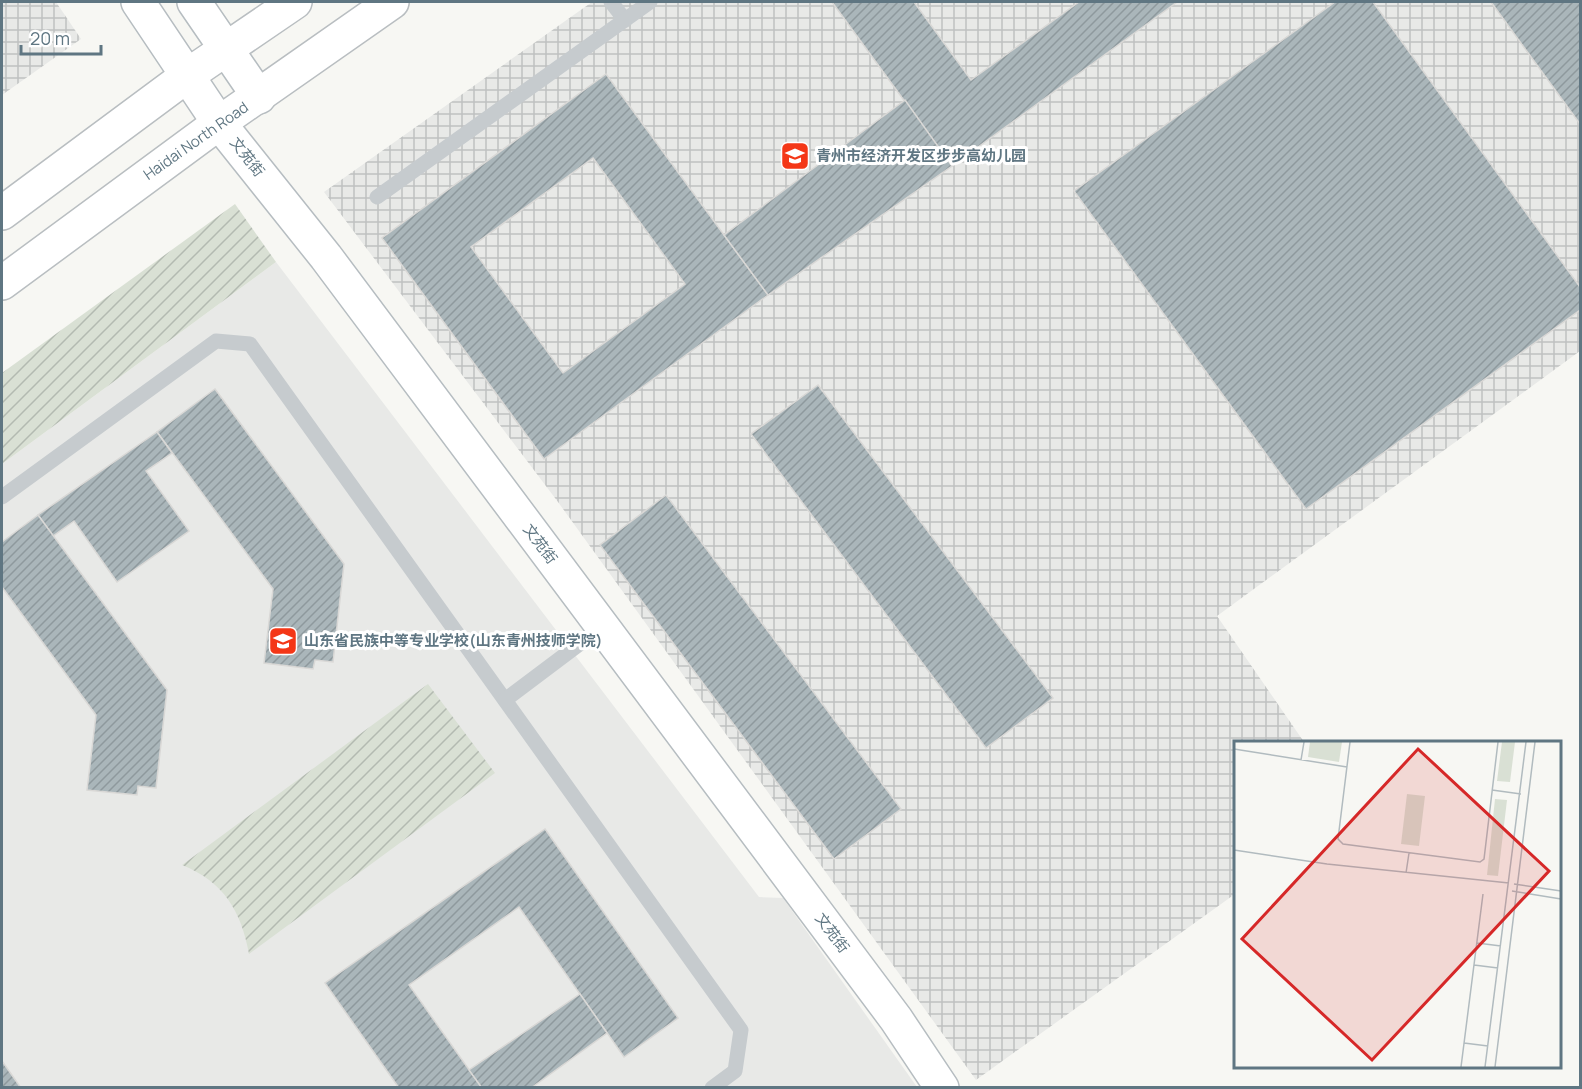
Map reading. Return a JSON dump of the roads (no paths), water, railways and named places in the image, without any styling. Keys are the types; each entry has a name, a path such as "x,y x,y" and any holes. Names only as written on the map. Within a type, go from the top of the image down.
{"street":[{"name":"文苑街","path":"138,2 219,123 326,257 889,1010 942,1088"},
{"path":"194,2 259,97"},
{"path":"2,213 188,75 228,50 295,2"},
{"name":"Haidai North Road","path":"2,283 219,123 392,2"}],"lane":[{"path":"611,2 625,20"},
{"path":"378,197 650,2"},
{"path":"2,497 216,341 250,344 741,1030 735,1071 712,1088"},
{"path":"505,700 602,627"}],"place":[{"name":"青州市经济开发区步步高幼儿园","path":"795,156"},
{"name":"山东省民族中等专业学校(山东青州技师学院)","path":"283,641"}]}
